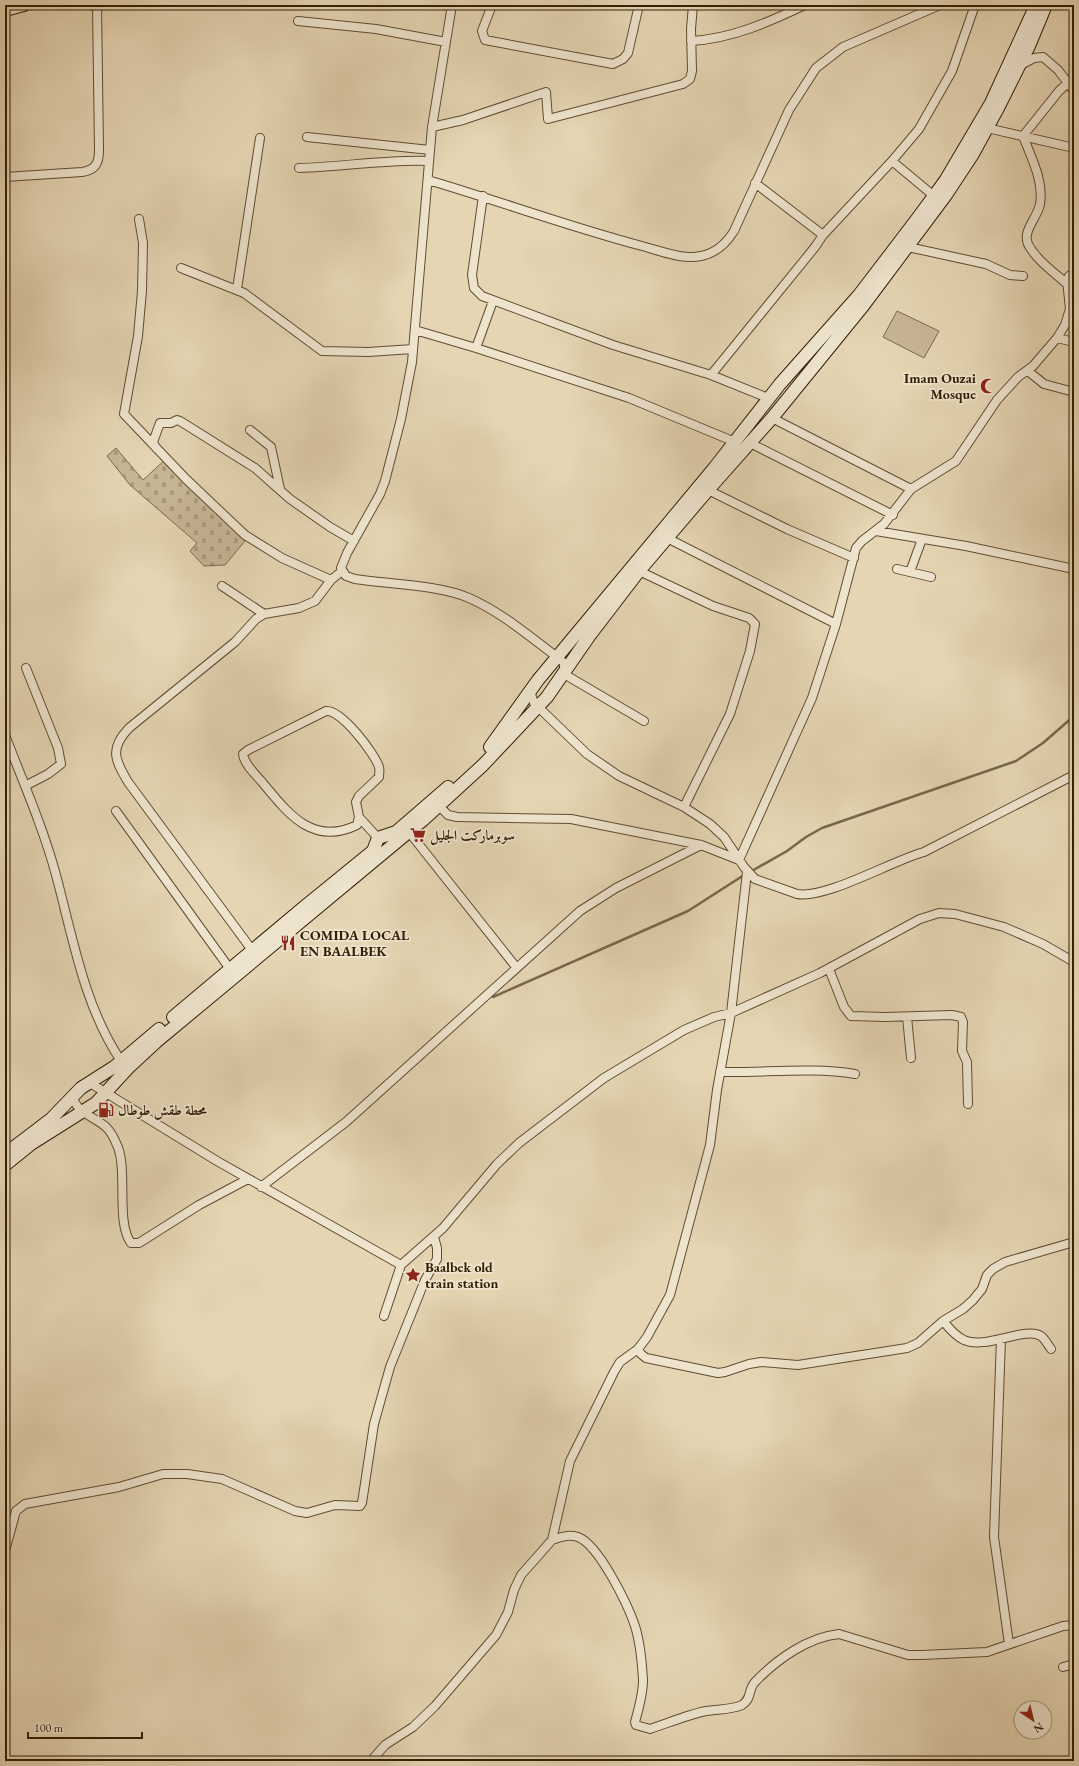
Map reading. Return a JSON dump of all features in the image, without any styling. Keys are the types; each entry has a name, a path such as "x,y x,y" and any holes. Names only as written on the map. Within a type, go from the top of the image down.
{"main road":[{"path":"5,10 24,5"},
{"path":"5,1154 44,1124 72,1096 121,1061 252,950 373,851 378,838 396,832 476,763 498,737 530,691 557,657 735,442 768,398 859,295 934,196 965,148 991,103 1036,5"},
{"path":"5,1165 31,1144 71,1118 84,1112 96,1103 129,1067 162,1038 439,806 494,754 537,707 565,673 590,635 639,571 793,393 908,247 946,196 973,154 987,128 1019,66 1046,5"},
{"path":"780,384 787,387 793,393"},
{"path":"758,413 770,421"}],"street":[{"path":"5,177 82,172 96,166 99,150 97,5"},
{"path":"452,5 432,127 415,330 406,398 385,481 342,563 342,571 346,576 355,579 448,592 468,597 504,618 557,657 563,662 565,673 644,721"},
{"path":"492,5 482,31 486,40 613,64 623,59 628,54 639,5"},
{"path":"432,127 463,120 546,92 548,119 683,84 691,76 693,5"},
{"path":"691,41 709,40 728,36 773,20 805,5"},
{"path":"428,180 483,196 618,240 683,257 700,256 719,249 729,239 789,110 816,68 843,47 940,5"},
{"path":"711,375 823,235 892,161 919,129 952,71 975,5"},
{"path":"298,21 376,29 446,42"},
{"path":"1019,66 1034,58 1043,57 1051,63 1074,91"},
{"path":"1023,136 1074,76"},
{"path":"987,128 1002,133 1023,136 1074,148"},
{"path":"1023,136 1037,173 1040,196 1040,206 1028,231 1028,243 1041,260 1067,284"},
{"path":"307,137 430,150"},
{"path":"237,289 260,138"},
{"path":"299,168 332,167 400,159 429,160"},
{"path":"892,161 934,196"},
{"path":"755,183 823,235"},
{"path":"483,196 472,280 478,291 493,301 613,345 711,375 768,398"},
{"path":"139,219 143,243 142,291 136,346 124,412 128,420 245,535 282,558 331,580"},
{"path":"908,247 986,264 1010,275 1023,276"},
{"path":"181,268 237,289 264,306 303,338 322,351 368,352 413,349"},
{"path":"739,860 812,698 836,624 858,545 893,515 911,488 956,461 997,400 1018,377 1028,371 1057,338 1065,325 1070,309 1067,284 1069,276 1074,273"},
{"path":"476,348 493,301"},
{"path":"415,330 476,348 629,398 735,442"},
{"path":"1057,338 1074,342"},
{"path":"1028,371 1044,384 1074,392"},
{"path":"157,449 153,442 160,423 171,423 177,420 255,468 280,490 330,527 354,540"},
{"path":"770,421 911,488"},
{"path":"250,430 267,442 270,447 280,490"},
{"path":"750,443 893,515"},
{"path":"708,490 787,529 854,558"},
{"path":"876,531 966,546 1074,569"},
{"path":"667,538 836,624"},
{"path":"910,572 922,539"},
{"path":"897,569 930,577"},
{"path":"252,950 128,782 117,764 116,752 120,739 129,728 238,639 251,622 264,614 299,608 310,603 319,597 331,580 342,571"},
{"path":"639,571 713,606 749,618 755,624 750,651 730,714 684,807"},
{"path":"222,586 264,614"},
{"path":"25,786 48,774 61,764 58,748 26,668"},
{"path":"530,691 532,700 537,707 571,741 619,776 684,807 716,830 747,872 755,879 796,894 803,895 815,893 867,874 907,856 924,852 1074,775"},
{"path":"359,817 357,825 343,831 324,831 306,826 285,810 250,768 244,759 244,754 248,750 326,710 335,712 353,729 374,758 379,768 379,777 359,796 356,802 359,817 378,838"},
{"path":"5,735 25,786 52,864 82,974 106,1035 121,1061"},
{"path":"439,806 448,814 457,817 571,819 701,845 739,860"},
{"path":"116,811 230,969"},
{"path":"409,832 516,967"},
{"path":"262,1187 346,1122 568,920 597,899 701,845"},
{"path":"371,1761 385,1745 414,1727 435,1706 496,1635 508,1612 514,1590 521,1575 552,1540 570,1461 614,1372 620,1362 638,1349 647,1337 670,1295 710,1145 720,1072 731,1013 747,872"},
{"path":"384,1316 401,1265 434,1237 506,1155 569,1103 604,1078 684,1030 714,1017 731,1013 829,969 920,920 939,913 955,914 1004,927 1037,941 1074,962"},
{"path":"829,969 844,1007 850,1016 907,1017 952,1015 961,1017 963,1022 962,1051 968,1062 968,1104"},
{"path":"907,1017 910,1058"},
{"path":"720,1072 758,1073 829,1070 855,1074"},
{"path":"90,1083 98,1086 104,1093 248,1179 401,1265"},
{"path":"72,1096 75,1104 107,1129 120,1152 124,1216 128,1238 131,1243 139,1242 199,1205 248,1179"},
{"path":"5,1551 16,1511 25,1504 119,1487 163,1474 187,1474 222,1480 295,1511 308,1513 335,1504 360,1506 362,1503 374,1424 390,1367 425,1280 437,1259 438,1253 434,1237"},
{"path":"638,1349 646,1358 718,1373 761,1362 798,1365 907,1348 918,1343 943,1321 963,1309 973,1300 982,1289 987,1275 993,1269 1005,1262 1074,1242"},
{"path":"943,1321 965,1341 993,1342 1014,1336 1035,1334 1040,1336 1050,1349"},
{"path":"1001,1339 994,1537 1008,1644"},
{"path":"552,1540 565,1536 572,1536 579,1538 590,1545 608,1570 629,1612 638,1639 643,1681 635,1722 636,1725 641,1728 650,1729 704,1712 729,1709 740,1705 751,1695 755,1682 774,1664 801,1647 830,1635 839,1634 908,1654 922,1655 987,1652 1063,1626 1074,1625"},
{"path":"1063,1667 1074,1664"}],"green space":[{"path":"897,311 939,331 924,358 883,337"},
{"path":"116,448 143,480 166,459 245,541 225,565 204,566 190,551 197,543 130,485 107,456"}],"waterway":[{"path":"750,872 787,851 806,837 822,828 1016,761 1043,743 1074,716"},
{"path":"493,997 688,911 744,875"}],"place":[{"name":"Imam Ouzai Mosque","path":"988,386"},
{"name":"سوبرماركت الجليل","path":"418,835"},
{"name":"COMIDA LOCAL EN BAALBEK","path":"288,943"},
{"name":"محطة طقش طوطال","path":"106,1110"},
{"name":"Baalbek old train station","path":"413,1275"}]}
